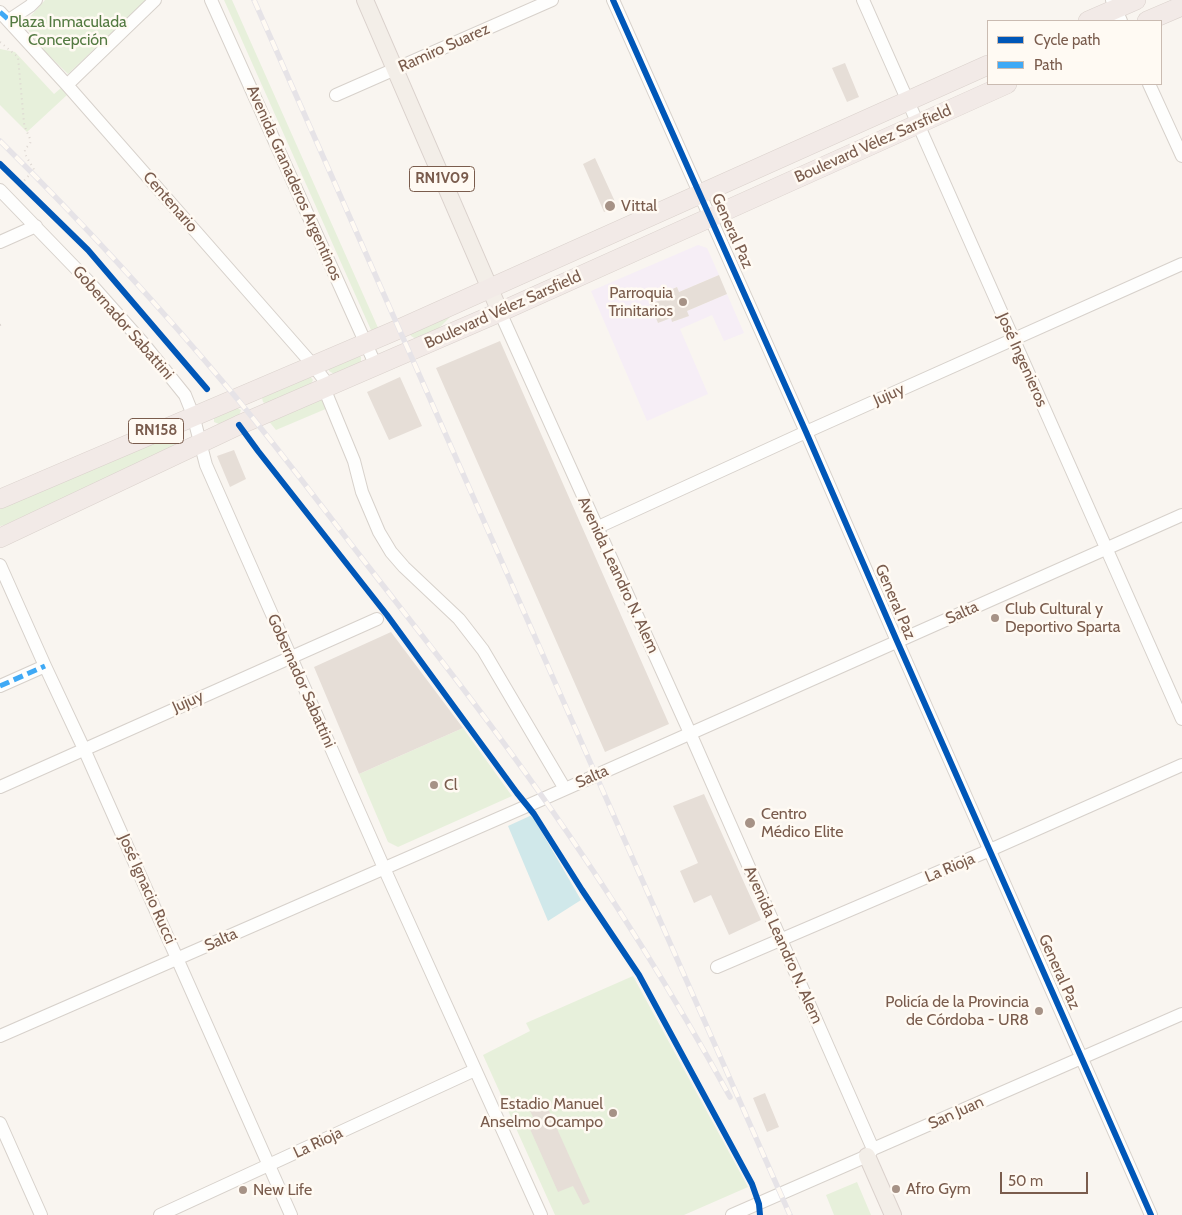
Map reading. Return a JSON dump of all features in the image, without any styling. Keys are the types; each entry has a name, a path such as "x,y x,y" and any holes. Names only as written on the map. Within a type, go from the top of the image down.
{"highway":[{"path":"1091,20 1136,0"},
{"path":"1149,20 1182,6"},
{"name":"Boulevard Vélez Sarsfield","path":"0,499 365,343 987,65"},
{"name":"Boulevard Vélez Sarsfield","path":"0,538 326,387 500,312 1006,85"}],"main road":[{"name":"Avenida Leandro N. Alem","path":"365,0 500,312"},
{"name":"Avenida Leandro N. Alem","path":"870,1153 893,1215"}],"street":[{"path":"4,16 30,6 36,0"},
{"path":"67,85 155,0"},
{"name":"Avenida Granaderos Argentinos","path":"212,0 376,366"},
{"name":"Ramiro Suarez","path":"336,95 552,0"},
{"name":"General Paz","path":"613,0 806,432 896,642 1151,1215"},
{"name":"José Ingenieros","path":"863,0 1182,719"},
{"name":"Centenario","path":"4,16 313,365 326,387 354,461 362,492 378,532 404,567 459,619 484,650 565,789"},
{"path":"1149,85 1182,156"},
{"name":"Gobernador Sabattini","path":"0,190 89,282 143,343 185,395 194,415 206,465 384,868 541,1215"},
{"path":"0,242 36,226"},
{"name":"Jujuy","path":"596,528 1182,264"},
{"name":"Avenida Leandro N. Alem","path":"500,312 690,733 781,940 870,1153"},
{"name":"Salta","path":"0,1036 565,789 1182,515"},
{"name":"José Ignacio Rucci","path":"0,565 291,1215"},
{"name":"Jujuy","path":"0,787 377,619"},
{"path":"0,686 45,666"},
{"name":"La Rioja","path":"717,967 1182,765"},
{"name":"San Juan","path":"732,1215 1082,1057 1182,1014"},
{"name":"La Rioja","path":"160,1215 475,1070"},
{"path":"0,1123 41,1215"}],"path":[{"path":"0,42 18,57 24,123 30,140 26,154 34,170 22,185 14,177"},
{"path":"0,325 4,324"}],"shaded area":[{"path":"698,245 707,248 719,275 679,292 677,287 661,294 663,299 650,304 658,323 671,318 673,322 688,316 687,311 727,294 744,333 724,341 712,315 680,329 708,394 647,421 591,291"}],"green space":[{"name":"Plaza Inmaculada Concepción","path":"45,0 146,0 68,74 39,46 27,28 30,17"},
{"path":"224,0 232,0 379,330 373,332 371,330"},
{"path":"0,49 15,52 54,94 61,88 67,95 27,132 0,105"},
{"path":"452,315 439,328 416,339 410,334"},
{"path":"358,355 361,357 361,363 334,374 329,371 329,369"},
{"path":"310,376 313,380 311,384 266,404 263,402 262,398"},
{"path":"321,397 328,408 276,430 267,419"},
{"path":"237,408 241,410 239,416 219,424 214,422 214,418"},
{"path":"176,431 182,437 182,445 0,526 0,506"},
{"name":"Cl","path":"463,728 512,796 398,847 388,842 359,774"},
{"path":"633,976 748,1187 684,1215 555,1215 483,1055 530,1031 526,1023"},
{"path":"857,1182 871,1215 834,1215 826,1195"}],"water":[{"path":"532,815 581,900 548,921 508,826"}],"building":[{"path":"845,63 859,97 847,102 832,68"},
{"path":"595,158 617,206 604,212 583,164"},
{"name":"Parroquia Trinitarios","path":"719,275 727,294 687,311 689,316 672,322 671,318 658,323 650,304 663,299 661,294 677,287 679,292"},
{"path":"500,341 669,724 605,752 436,368"},
{"path":"400,377 422,426 389,440 367,392"},
{"path":"234,450 246,479 230,487 217,456"},
{"path":"391,632 463,728 359,774 314,667"},
{"path":"704,794 761,920 729,935 711,895 694,903 680,871 698,863 673,806"},
{"path":"765,1093 779,1127 767,1132 753,1098"},
{"path":"545,1102 590,1202 583,1205 573,1186 558,1192 526,1120 533,1117 529,1109"}],"railway":[{"path":"254,0 790,1215"},
{"path":"0,141 120,265 234,395 500,737 618,908 730,1097"}],"marked path":[{"path":"0,12 9,20"},
{"path":"0,686 45,666"}],"cycle path":[{"path":"613,0 806,432 1151,1215"},
{"path":"0,164 88,250 207,389"},
{"path":"239,425 387,615 534,814 639,975 752,1184 759,1204 760,1215"}],"place":[{"name":"Vittal","path":"610,206"},
{"name":"Parroquia Trinitarios","path":"683,302"},
{"name":"Club Cultural y Deportivo Sparta","path":"995,618"},
{"name":"Cl","path":"434,785"},
{"name":"Centro Médico Elite","path":"750,823"},
{"name":"Policía de la Provincia de Córdoba - UR8","path":"1039,1011"},
{"name":"Estadio Manuel Anselmo Ocampo","path":"613,1113"},
{"name":"Afro Gym","path":"896,1189"},
{"name":"New Life","path":"243,1190"}]}
